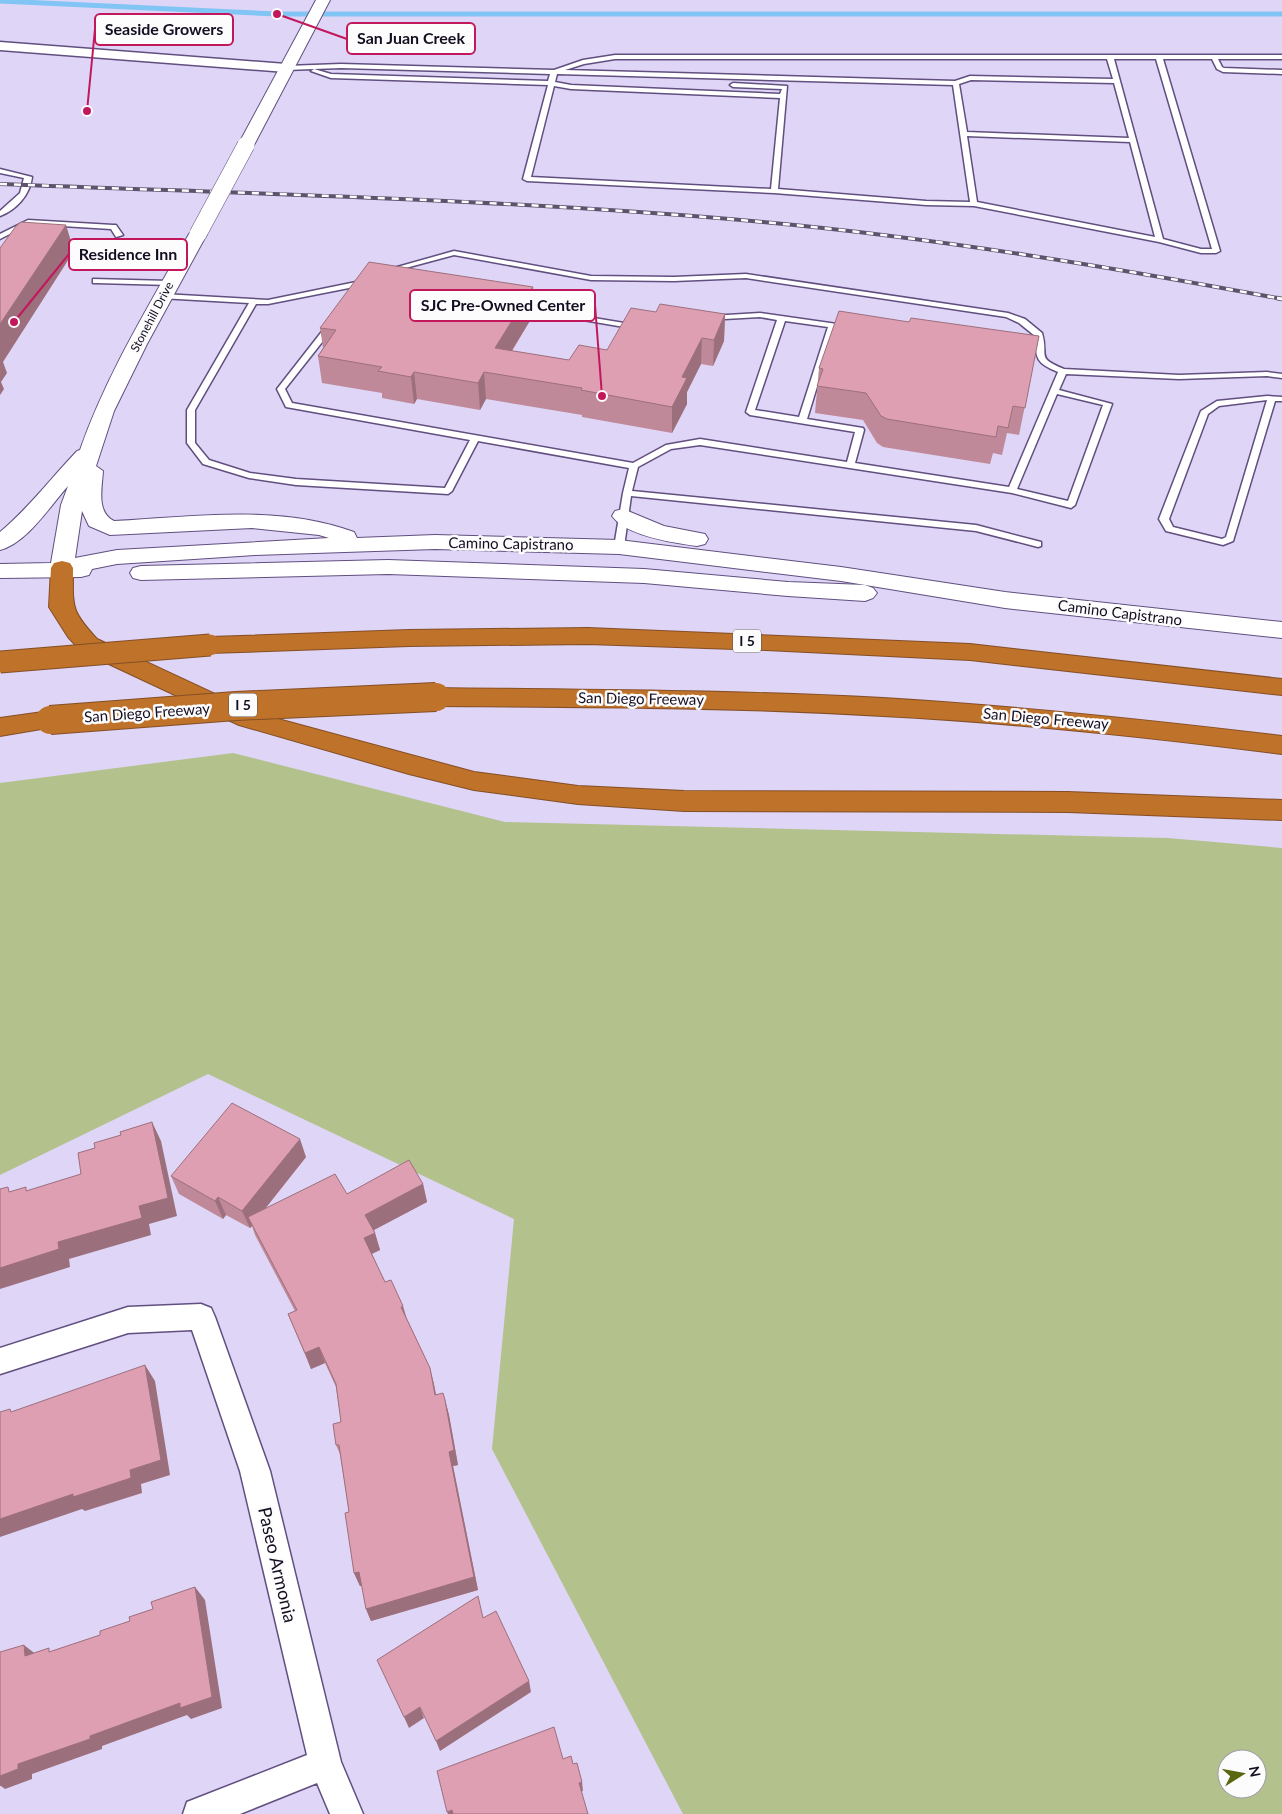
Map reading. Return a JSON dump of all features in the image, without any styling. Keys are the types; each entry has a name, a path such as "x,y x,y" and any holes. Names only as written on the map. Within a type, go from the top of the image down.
{"highway":[{"path":"62,568 61,607 76,631 88,645 248,719 409,766 474,781 578,795 684,801 1068,802 1282,810"},
{"name":"I 5","path":"0,662 210,645 409,638 588,636 970,652 1128,668 1282,687"},
{"name":"San Diego Freeway","path":"0,726 50,720 236,706 436,697 708,700 947,710 1149,728 1282,745"}],"main road":[{"name":"Stonehill Drive","path":"62,568 72,505 104,411 323,0"},
{"path":"0,543 29,519 41,502 92,447"},
{"path":"92,447 90,507 97,521 110,528 252,521 322,528 371,545"},
{"path":"623,516 640,527 668,535 880,561 911,569 958,592"},
{"name":"Camino Capistrano","path":"62,568 116,557 254,548 493,543 620,548 841,574 958,592 1148,617 1282,630"},
{"path":"388,567 464,556 598,560 620,548 628,556 649,566 888,593"},
{"name":"Camino Capistrano","path":"0,571 62,568 119,573 388,567 644,576 808,590 888,593 958,592"}],"street":[{"path":"0,46 286,68"},
{"name":"Paseo Armonia","path":"0,1362 128,1320 200,1317 255,1471 325,1764 347,1814"},
{"path":"199,1814 325,1764"}],"lane":[{"path":"554,72 583,62 614,57 1282,57"},
{"path":"1110,57 1160,240"},
{"path":"554,72 527,179 774,191 926,203 974,204 1160,240 1201,251 1216,251 1159,57"},
{"path":"1214,57 1219,68 1223,70 1282,72"},
{"path":"286,68 308,69 341,66 554,72 714,80 785,87"},
{"path":"308,69 331,76 550,83 571,87 784,96"},
{"path":"456,80 459,70"},
{"path":"714,80 786,79 956,83 970,78 1116,81"},
{"path":"774,191 786,79"},
{"path":"713,93 714,80"},
{"path":"956,83 974,204"},
{"path":"964,134 1132,140"},
{"path":"0,171 28,177 29,185 14,206 0,214"},
{"path":"0,236 28,222 113,227 120,235"},
{"path":"96,281 268,302 359,284 366,276 454,253 591,278 674,279 746,276 1008,315 1022,321 1039,335 1040,357 1046,364 1063,371 1179,377 1267,374 1282,376"},
{"path":"362,280 372,282"},
{"path":"339,288 344,296"},
{"path":"254,301 191,410 191,443 206,462 249,475 296,482 448,491 475,438"},
{"path":"508,305 624,325 643,323"},
{"path":"702,319 760,315 860,330"},
{"path":"338,318 281,389 289,405 634,466 669,447 700,442 1012,490 1071,505 1108,404 1054,391"},
{"path":"782,318 750,412 860,430 850,465"},
{"path":"802,420 832,326"},
{"path":"1031,356 1040,357"},
{"path":"1012,490 1063,371"},
{"path":"1277,398 1230,540 1223,542 1169,528 1164,519 1204,413 1217,404 1277,398"},
{"path":"620,548 623,516 634,466"},
{"path":"627,493 976,528 1038,544"}],"green space":[{"path":"233,753 505,822 1168,838 1282,848 1282,1814 683,1814 492,1449 514,1219 208,1074 0,1175 0,783"}],"building":[{"path":"21,222 66,225 0,324 0,248"},
{"path":"369,262 533,287 495,348 569,360 579,345 607,350 631,308 656,312 660,304 725,314 714,340 702,338 682,377 687,378 672,407 581,390 582,388 484,372 478,383 414,372 411,377 378,371 382,367 318,356 336,330 320,328"},
{"path":"839,311 909,322 911,318 1039,336 1025,408 1013,406 1008,428 998,426 996,437 887,419 881,416 866,393 817,386 823,369 819,368"},
{"path":"232,1103 300,1139 242,1211 218,1197 215,1201 171,1176"},
{"path":"152,1122 168,1198 139,1206 142,1218 58,1242 59,1249 0,1268 0,1189 8,1187 9,1192 26,1187 26,1191 81,1174 78,1153 95,1148 94,1143 121,1135 120,1132"},
{"path":"409,1160 423,1184 365,1215 375,1233 364,1238 385,1282 391,1280 403,1306 401,1307 430,1368 435,1395 443,1393 454,1450 449,1452 474,1577 366,1609 359,1572 354,1573 345,1513 349,1512 339,1445 336,1445 333,1424 341,1422 336,1384 319,1347 305,1353 288,1314 297,1310 248,1217 335,1174 347,1194"},
{"path":"145,1365 161,1460 130,1470 131,1478 73,1497 73,1494 0,1519 0,1412 10,1409 11,1412"},
{"path":"195,1587 212,1697 180,1708 180,1703 90,1736 90,1739 18,1764 18,1769 0,1776 0,1652 24,1645 25,1656 49,1648 49,1652 100,1635 100,1631 130,1621 129,1617 153,1609 151,1602"},
{"path":"478,1596 483,1618 496,1611 529,1681 436,1741 420,1707 404,1717 377,1660"},
{"path":"554,1727 563,1759 571,1756 573,1764 577,1763 582,1782 579,1783 588,1814 453,1814 452,1810 447,1812 437,1771"}],"waterway":[{"path":"0,1 277,14 1282,14"}],"railway":[{"path":"0,184 477,203 668,214 763,222 893,236 1023,254 1282,299 1277,298"}],"place":[{"name":"San Juan Creek","path":"277,14"},
{"name":"Seaside Growers","path":"87,111"},
{"name":"Residence Inn","path":"14,322"},
{"name":"SJC Pre-Owned Center","path":"602,396"}]}
